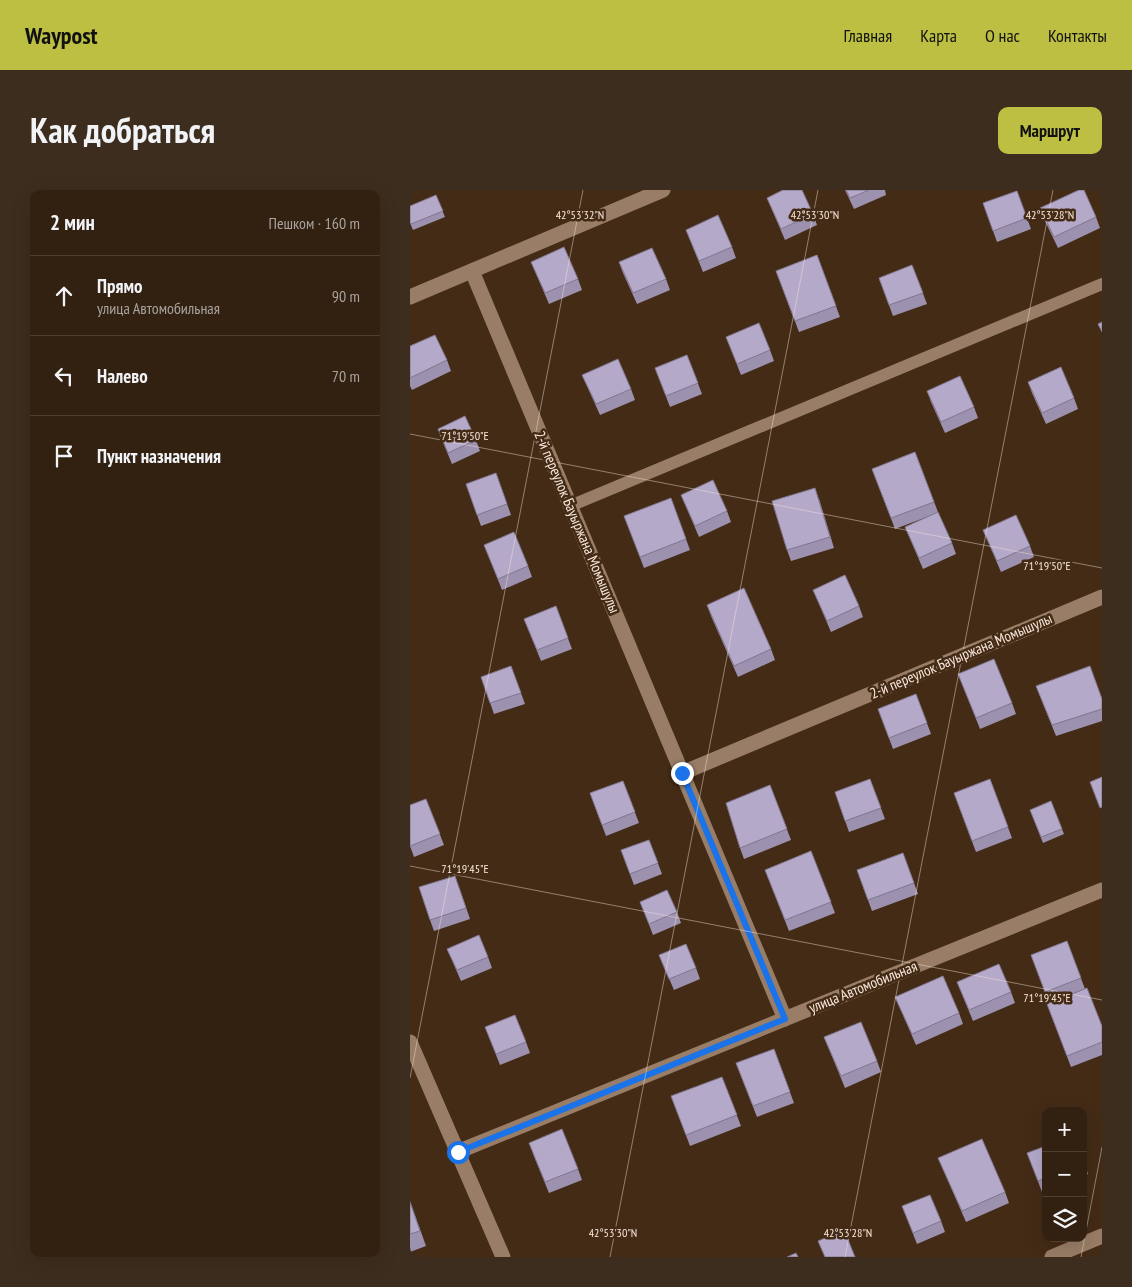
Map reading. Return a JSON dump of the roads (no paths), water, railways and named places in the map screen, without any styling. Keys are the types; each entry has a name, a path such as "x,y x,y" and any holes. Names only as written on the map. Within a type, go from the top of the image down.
{"street":[{"path":"410,297 663,190"},
{"name":"2-й переулок Бауыржана Момышулы","path":"472,271 785,1019"},
{"name":"2-й переулок Бауыржана Момышулы","path":"682,773 1102,597"},
{"name":"улица Автомобильная","path":"458,1152 1102,890"},
{"path":"410,1042 503,1257"},
{"path":"1052,1257 1102,1236"}],"lane":[{"path":"570,506 1102,284"}]}
